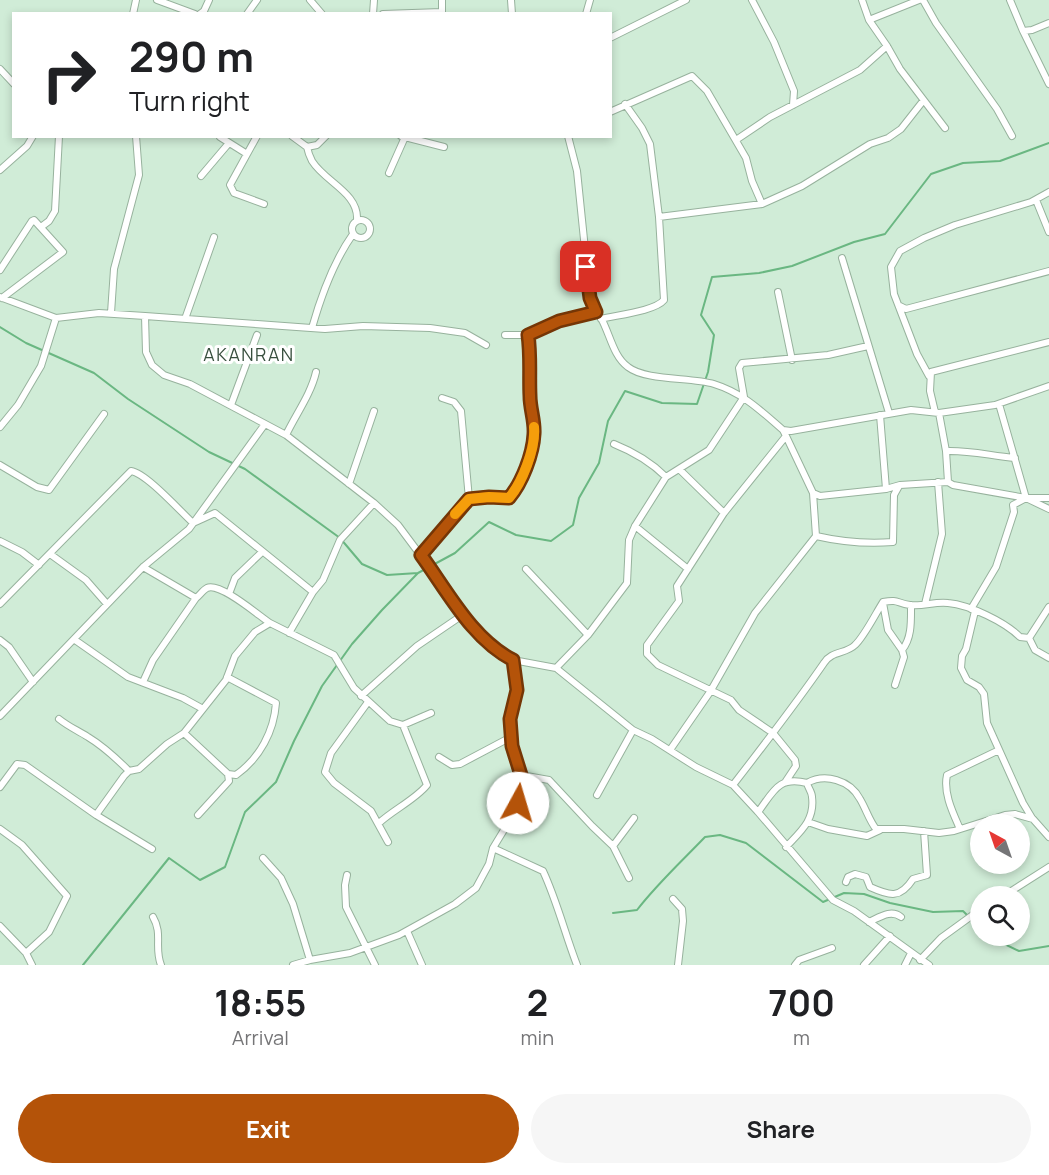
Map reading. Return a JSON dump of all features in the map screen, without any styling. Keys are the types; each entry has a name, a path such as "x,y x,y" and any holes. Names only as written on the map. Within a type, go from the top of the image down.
{"street":[{"path":"157,0 190,12"},
{"path":"310,0 320,12"},
{"path":"612,37 686,0"},
{"path":"752,0 774,42 794,91 793,105"},
{"path":"862,0 869,20 888,46 900,69 945,128"},
{"path":"869,20 920,0 997,109 1012,136"},
{"path":"1010,0 1049,84"},
{"path":"1023,31 1049,23"},
{"path":"736,140 770,117 860,70 888,46"},
{"path":"612,111 692,76 707,92 747,158 752,181 762,204"},
{"path":"660,217 762,204 802,186 870,144 888,138 901,129 923,101"},
{"path":"602,319 652,308 664,300 660,217 650,144 625,104"},
{"path":"0,170 27,146 32,138"},
{"path":"41,227 50,221 55,211 59,138"},
{"path":"111,313 114,269 139,175 136,138"},
{"path":"222,138 247,154"},
{"path":"256,138 230,185 234,193 264,204"},
{"path":"295,138 307,147 312,161 357,208 357,220 352,229 353,234 346,244 327,287 312,328"},
{"path":"307,147 317,146 324,138"},
{"path":"389,173 403,138"},
{"path":"407,138 444,147"},
{"path":"569,138 577,171 590,298 613,346 627,367 645,374 709,383 744,397 785,433 813,493 816,536 755,613 710,692 670,750"},
{"path":"201,176 229,143"},
{"path":"948,482 945,451 929,376 916,354 900,305 894,294 891,267 900,251 924,238 955,225 1036,200 1049,192"},
{"path":"1036,200 1049,232"},
{"path":"0,270 34,220 62,249 62,254 1,298"},
{"path":"353,234 362,238 370,232 367,222 357,220"},
{"path":"185,319 214,237"},
{"path":"842,258 889,413"},
{"path":"900,305 906,309 1049,271"},
{"path":"778,292 792,360"},
{"path":"1,298 56,318 111,313 325,329 363,326 430,328 465,333 486,345"},
{"path":"505,336 528,335 559,321 596,312"},
{"path":"145,316 146,352 152,365 164,375 189,384 286,435 375,503 398,525 483,639 498,652 513,660 556,668 633,730 696,767 733,785 830,897 854,911 929,965"},
{"path":"0,427 18,405 41,366 56,318"},
{"path":"231,405 258,334"},
{"path":"421,555 469,499 509,498 517,489 526,467 534,434 530,398 531,362 528,335"},
{"path":"929,376 931,372 1049,342"},
{"path":"556,668 588,635 627,583 629,540 635,526 666,477 709,450 744,397 739,368 742,363 792,360 868,346"},
{"path":"286,435 313,385 316,372"},
{"path":"758,812 775,790 786,781 796,766 795,760 773,733 739,710 731,700 710,692 658,665 647,654 647,645 679,601 677,586 723,513 785,433 911,410 937,412 999,404 1049,386"},
{"path":"442,398 454,402 461,411 469,499"},
{"path":"999,404 1026,498 1049,509"},
{"path":"349,484 374,411"},
{"path":"0,465 37,487 49,490 104,414"},
{"path":"880,415 886,489"},
{"path":"0,716 143,567 189,530 265,424"},
{"path":"614,444 638,454 666,477"},
{"path":"945,451 968,450 992,456 1015,458"},
{"path":"679,469 723,513"},
{"path":"0,604 131,471 152,483 193,523"},
{"path":"925,604 942,534 938,482"},
{"path":"813,493 820,496 948,482 953,485 1026,498 1049,498"},
{"path":"816,536 835,541 866,544 894,542 894,495 900,486"},
{"path":"1026,498 1013,506 1014,512 996,567 973,610 961,668 967,680 979,687 984,694 987,723 1023,803 1049,837"},
{"path":"289,633 313,592 323,580 340,540 375,503"},
{"path":"193,523 215,513 313,592"},
{"path":"635,526 688,569"},
{"path":"0,541 22,552 39,565"},
{"path":"229,594 235,578 262,552"},
{"path":"50,554 86,580 107,604"},
{"path":"143,567 196,598"},
{"path":"526,569 588,635"},
{"path":"143,682 153,660 196,598 206,588 214,588 229,594 270,623 334,655 361,696 390,722 403,725 431,713"},
{"path":"733,785 802,696 824,662 831,655 844,652 856,645 883,602 896,599 911,605 947,603 973,610 1011,628 1020,638 1029,638"},
{"path":"883,602 888,630 902,650 904,657 895,685"},
{"path":"902,650 907,644 910,632 911,605"},
{"path":"1029,638 1049,607"},
{"path":"361,696 417,646 464,614"},
{"path":"96,815 129,771 139,769 167,744 184,733 227,677 235,656 255,632 270,623"},
{"path":"1029,638 1035,650 1049,658"},
{"path":"0,640 9,647 33,682"},
{"path":"75,640 128,677 183,698 203,709"},
{"path":"293,965 350,954 368,948 407,931 455,904 476,888 489,864 493,848 513,815 524,791 510,719 517,690 513,660"},
{"path":"184,733 228,774 236,775 246,768 267,739 272,728 276,703 273,699 227,677"},
{"path":"368,702 331,753 325,772 334,783 371,811 388,842"},
{"path":"59,719 70,728 91,738 129,771"},
{"path":"379,823 427,785 403,725"},
{"path":"597,795 633,730"},
{"path":"439,757 452,765 460,764 512,737"},
{"path":"960,829 952,811 946,783 948,775 999,750"},
{"path":"0,787 17,764 25,765 96,815 153,849"},
{"path":"198,815 229,781 228,774"},
{"path":"521,775 549,780 613,846 629,878"},
{"path":"786,781 795,780 807,783 817,777 832,778 859,796 871,822 876,829 880,830"},
{"path":"786,847 798,833 803,831 812,815 812,795 807,783"},
{"path":"808,822 828,829 867,836 880,830 904,829 939,833 1005,815 1015,814 1033,819"},
{"path":"613,846 634,818"},
{"path":"0,829 22,845 67,896 49,932 26,953"},
{"path":"846,882 855,874 866,877 870,887 880,891 900,894 907,890 913,879 927,875 924,831"},
{"path":"493,848 543,871 554,895 577,965"},
{"path":"263,858 281,878 293,904 310,960"},
{"path":"1019,886 1049,867"},
{"path":"347,875 346,908 375,965"},
{"path":"673,899 682,909 684,921 678,965"},
{"path":"869,922 890,913 896,913 901,917"},
{"path":"153,916 159,927 157,955 161,965"},
{"path":"920,960 941,938 970,916"},
{"path":"0,926 26,953 32,965"},
{"path":"407,931 422,965"},
{"path":"864,965 890,936"},
{"path":"795,965 799,960 832,948"},
{"path":"905,965 911,953"}],"waterway":[{"path":"83,965 169,858 200,880 225,867 245,812 276,782 322,686 352,644 418,573 455,553 489,522 516,535 551,541 573,525 579,498 599,463 608,421 625,391 662,403 697,404 708,372 714,335 701,315 712,277 759,273 792,266 854,242 885,234 931,174 963,163 1000,161 1049,143"},
{"path":"0,327 26,343 94,373 128,399 209,452 245,469 340,538 362,564 387,575 418,573"},
{"path":"613,913 637,910 705,837 720,835 746,843 823,902 844,893 864,894 890,903 933,912 963,911 970,918"},
{"path":"1009,946 1019,951 1049,946"}],"slow traffic":[{"path":"455,514 469,499 509,498 517,489 526,467 534,427"}],"district":[{"name":"AKANRAN","path":"249,354"}],"route":[{"path":"518,803 524,791 512,746 510,719 517,690 513,660 498,652 483,639 421,555 469,499 509,498 517,489 526,467 534,434 530,398 531,362 528,335 559,321 596,312 590,298 586,267"}]}
